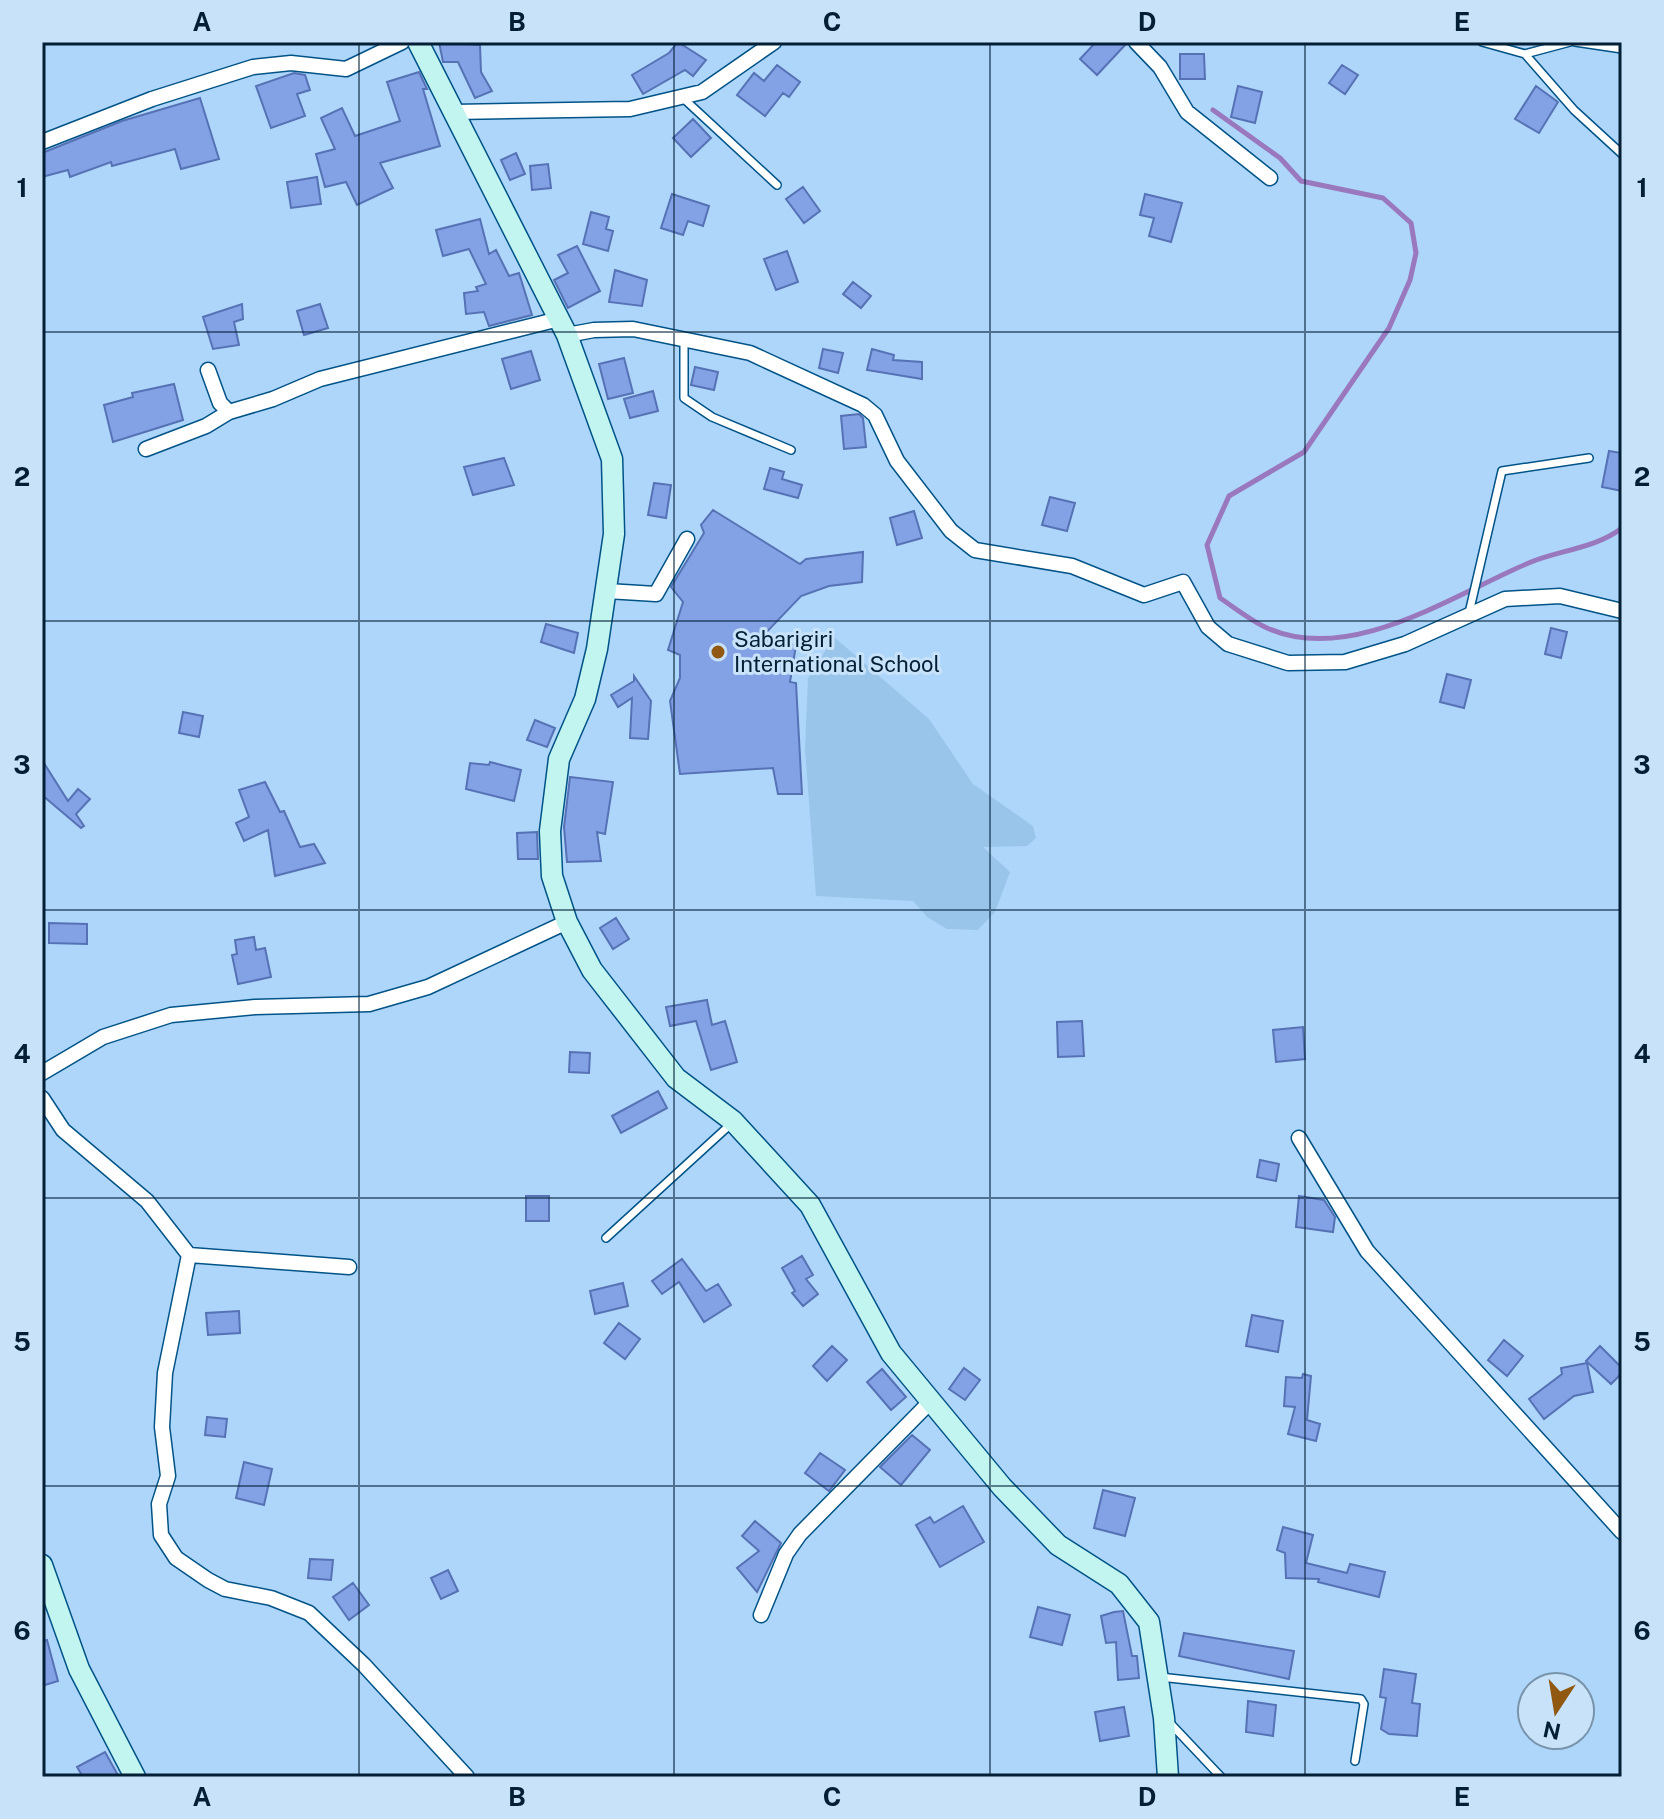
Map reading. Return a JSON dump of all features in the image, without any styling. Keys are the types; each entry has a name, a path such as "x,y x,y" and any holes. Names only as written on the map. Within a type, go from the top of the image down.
{"main road":[{"path":"418,42 563,327 612,459 614,534 607,591 585,699 559,759 550,831 552,876 567,922 592,970 676,1078 733,1121 810,1205 891,1353 1002,1487 1058,1545 1119,1584 1149,1622 1164,1718 1168,1777"},
{"path":"42,1565 79,1669 135,1777"}],"street":[{"path":"42,142 152,99 253,67 291,63 346,69 402,42"},
{"path":"1136,42 1160,67 1187,112 1270,178"},
{"path":"454,112 630,109 702,92 769,43"},
{"path":"146,449 206,426 229,412 273,399 320,379 563,327 633,329 750,353 863,405 875,415 897,461 951,531 975,550 1072,566 1144,595 1183,582 1208,627 1228,644 1288,663 1345,662 1405,644 1505,599 1560,596 1622,611"},
{"path":"208,370 220,403 229,412"},
{"path":"607,591 656,594 687,539"},
{"path":"42,1073 103,1037 171,1015 255,1007 369,1004 428,987 567,922"},
{"path":"42,1098 63,1130 147,1201 189,1255 349,1267"},
{"path":"1299,1138 1367,1251 1622,1532"},
{"path":"189,1255 165,1373 162,1427 168,1476 159,1504 161,1535 176,1558 225,1589 271,1598 309,1613 364,1665 467,1777"},
{"path":"761,1615 786,1554 800,1534 931,1401"}],"lane":[{"path":"1482,42 1525,54 1573,42 1622,49"},
{"path":"1525,54 1574,110 1622,154"},
{"path":"681,97 777,185"},
{"path":"684,339 684,398 712,417 791,450"},
{"path":"1469,615 1502,471 1589,458"},
{"path":"606,1238 733,1121"},
{"path":"1157,1677 1361,1699 1364,1704 1355,1761"},
{"path":"1164,1718 1221,1777"}],"shaded area":[{"path":"834,637 929,719 973,784 1033,826 1036,838 1027,846 983,847 1010,872 995,912 978,930 947,929 927,917 913,901 816,896 805,749 808,678"}],"building":[{"path":"439,42 480,45 481,72 492,91 475,98 458,62 443,62"},
{"path":"678,42 706,60 693,76 685,70 643,94 632,75 669,53"},
{"path":"1096,42 1126,44 1097,75 1080,59"},
{"path":"1180,54 1204,54 1205,79 1180,79"},
{"path":"777,65 800,82 789,97 783,93 765,116 737,95 754,73 764,81"},
{"path":"1342,65 1358,75 1345,94 1329,83"},
{"path":"419,72 427,89 423,89 440,146 380,163 393,188 357,205 346,182 325,187 316,154 335,149 321,118 342,108 355,136 400,121 387,82"},
{"path":"294,73 305,75 310,90 297,94 305,116 271,128 256,86"},
{"path":"1238,86 1262,92 1255,123 1231,117"},
{"path":"1536,86 1558,102 1539,133 1515,119"},
{"path":"200,98 219,159 181,169 175,149 112,166 111,162 70,177 68,170 42,177 42,153 122,121"},
{"path":"693,119 711,138 691,157 673,138"},
{"path":"516,153 525,174 510,180 501,160"},
{"path":"548,164 551,188 532,190 530,166"},
{"path":"317,177 321,204 291,208 287,182"},
{"path":"803,187 820,211 804,223 786,199"},
{"path":"672,194 709,206 703,226 688,221 683,235 661,228"},
{"path":"1145,194 1182,203 1171,242 1149,236 1154,218 1140,215"},
{"path":"591,212 609,217 606,229 613,231 608,251 583,244"},
{"path":"480,219 489,254 496,250 509,276 519,273 532,315 489,326 484,312 466,314 464,293 478,291 476,287 486,284 469,249 443,256 436,230"},
{"path":"577,246 600,291 568,308 554,280 568,273 558,255"},
{"path":"787,251 798,282 776,290 764,259"},
{"path":"615,270 647,280 642,306 609,302"},
{"path":"853,282 871,296 861,308 843,294"},
{"path":"242,304 243,319 234,322 239,345 213,349 203,317"},
{"path":"320,304 328,328 304,335 297,311"},
{"path":"823,349 843,353 838,373 819,368"},
{"path":"872,349 894,355 893,360 922,362 922,379 867,370"},
{"path":"531,351 540,380 511,389 502,359"},
{"path":"624,358 633,393 608,399 599,364"},
{"path":"695,367 718,372 714,390 691,385"},
{"path":"174,384 183,420 113,442 104,405 133,397 132,393"},
{"path":"653,391 658,411 630,418 624,399"},
{"path":"859,414 863,418 866,447 844,449 841,416"},
{"path":"1609,451 1622,453 1622,491 1602,487"},
{"path":"504,458 514,485 473,495 464,467"},
{"path":"770,468 784,472 782,479 802,485 798,498 764,489"},
{"path":"654,483 671,485 666,518 648,515"},
{"path":"1050,497 1075,503 1067,531 1042,525"},
{"name":"Sabarigiri International School","path":"713,510 800,564 806,559 863,552 862,582 829,586 801,596 760,639 796,645 790,682 796,683 802,794 778,794 773,768 680,774 670,701 680,678 680,655 668,650 683,602 671,587 704,533 701,525"},
{"path":"914,511 922,538 897,545 890,518"},
{"path":"546,624 578,633 574,653 541,642"},
{"path":"1551,628 1567,632 1561,658 1545,654"},
{"path":"1447,674 1471,680 1464,708 1440,702"},
{"path":"634,676 651,701 648,739 630,738 632,698 618,707 611,695 634,681"},
{"path":"183,712 203,716 199,737 179,733"},
{"path":"535,720 555,728 547,747 527,740"},
{"path":"42,760 68,801 78,789 90,799 76,814 84,826 81,828 42,795"},
{"path":"490,762 521,770 514,801 466,789 470,763 489,765"},
{"path":"570,777 613,782 605,834 597,832 601,861 567,862 564,827"},
{"path":"265,782 280,812 284,811 300,847 314,844 325,863 275,876 268,830 244,841 236,823 249,817 239,790"},
{"path":"537,832 538,859 518,859 517,833"},
{"path":"616,918 629,939 613,949 600,928"},
{"path":"49,923 87,924 87,944 49,943"},
{"path":"254,937 256,950 265,948 271,977 238,984 232,955 237,954 235,940"},
{"path":"707,1000 712,1025 725,1021 737,1062 711,1070 696,1021 670,1026 666,1007"},
{"path":"1082,1021 1084,1056 1058,1057 1057,1022"},
{"path":"1303,1027 1305,1059 1276,1062 1273,1030"},
{"path":"570,1052 590,1053 589,1073 569,1072"},
{"path":"658,1091 667,1108 621,1133 612,1116"},
{"path":"1260,1160 1279,1164 1276,1181 1257,1177"},
{"path":"526,1196 549,1196 549,1221 526,1221"},
{"path":"1299,1196 1324,1200 1335,1217 1333,1232 1296,1227"},
{"path":"802,1256 813,1275 806,1279 818,1294 803,1306 792,1293 795,1291 782,1268"},
{"path":"682,1259 706,1291 718,1284 731,1305 704,1322 679,1282 662,1294 652,1281"},
{"path":"623,1283 628,1306 595,1314 590,1291"},
{"path":"239,1311 240,1333 208,1335 206,1313"},
{"path":"1252,1315 1283,1321 1278,1352 1246,1346"},
{"path":"619,1323 640,1339 625,1359 604,1343"},
{"path":"1504,1340 1523,1356 1507,1376 1488,1360"},
{"path":"832,1346 847,1360 827,1381 813,1366"},
{"path":"1600,1346 1622,1368 1622,1373 1611,1384 1586,1361"},
{"path":"1587,1363 1593,1392 1574,1396 1544,1419 1529,1399 1562,1374 1561,1368"},
{"path":"964,1368 980,1380 965,1400 949,1389"},
{"path":"882,1369 906,1397 891,1410 867,1382"},
{"path":"1303,1374 1311,1376 1307,1420 1320,1424 1316,1441 1288,1434 1295,1407 1284,1406 1286,1377 1302,1378"},
{"path":"207,1417 227,1419 225,1437 205,1435"},
{"path":"912,1435 930,1450 901,1485 880,1467"},
{"path":"820,1453 845,1470 829,1491 805,1473"},
{"path":"244,1462 272,1469 264,1505 236,1498"},
{"path":"1103,1490 1135,1498 1125,1536 1094,1528"},
{"path":"963,1506 984,1542 940,1567 916,1525 930,1517 934,1523"},
{"path":"755,1521 781,1543 757,1592 737,1568 759,1551 742,1536"},
{"path":"1283,1527 1313,1535 1306,1563 1347,1573 1350,1564 1385,1572 1379,1597 1318,1582 1319,1579 1286,1578 1285,1553 1277,1550"},
{"path":"310,1559 333,1560 331,1580 308,1578"},
{"path":"448,1570 458,1591 441,1599 431,1578"},
{"path":"353,1583 369,1605 349,1620 333,1597"},
{"path":"1038,1607 1070,1615 1062,1645 1030,1637"},
{"path":"1123,1611 1132,1656 1137,1656 1139,1678 1118,1680 1116,1642 1106,1643 1101,1616"},
{"path":"1184,1633 1294,1651 1289,1679 1179,1656"},
{"path":"47,1640 58,1681 42,1686 42,1641"},
{"path":"1384,1669 1416,1674 1412,1703 1420,1704 1417,1736 1389,1734 1381,1729 1386,1698 1380,1697"},
{"path":"1248,1701 1276,1705 1273,1736 1246,1732"},
{"path":"1124,1707 1129,1736 1100,1741 1095,1712"},
{"path":"105,1752 119,1777 83,1777 77,1767"}],"waterway":[{"path":"1213,110 1280,158 1301,181 1383,198 1411,223 1416,253 1410,280 1389,328 1304,452 1229,496 1207,545 1220,598 1267,628 1299,637 1333,638 1368,632 1437,607 1531,562 1590,544 1622,528"}],"place":[{"name":"Sabarigiri International School","path":"718,652"}]}
